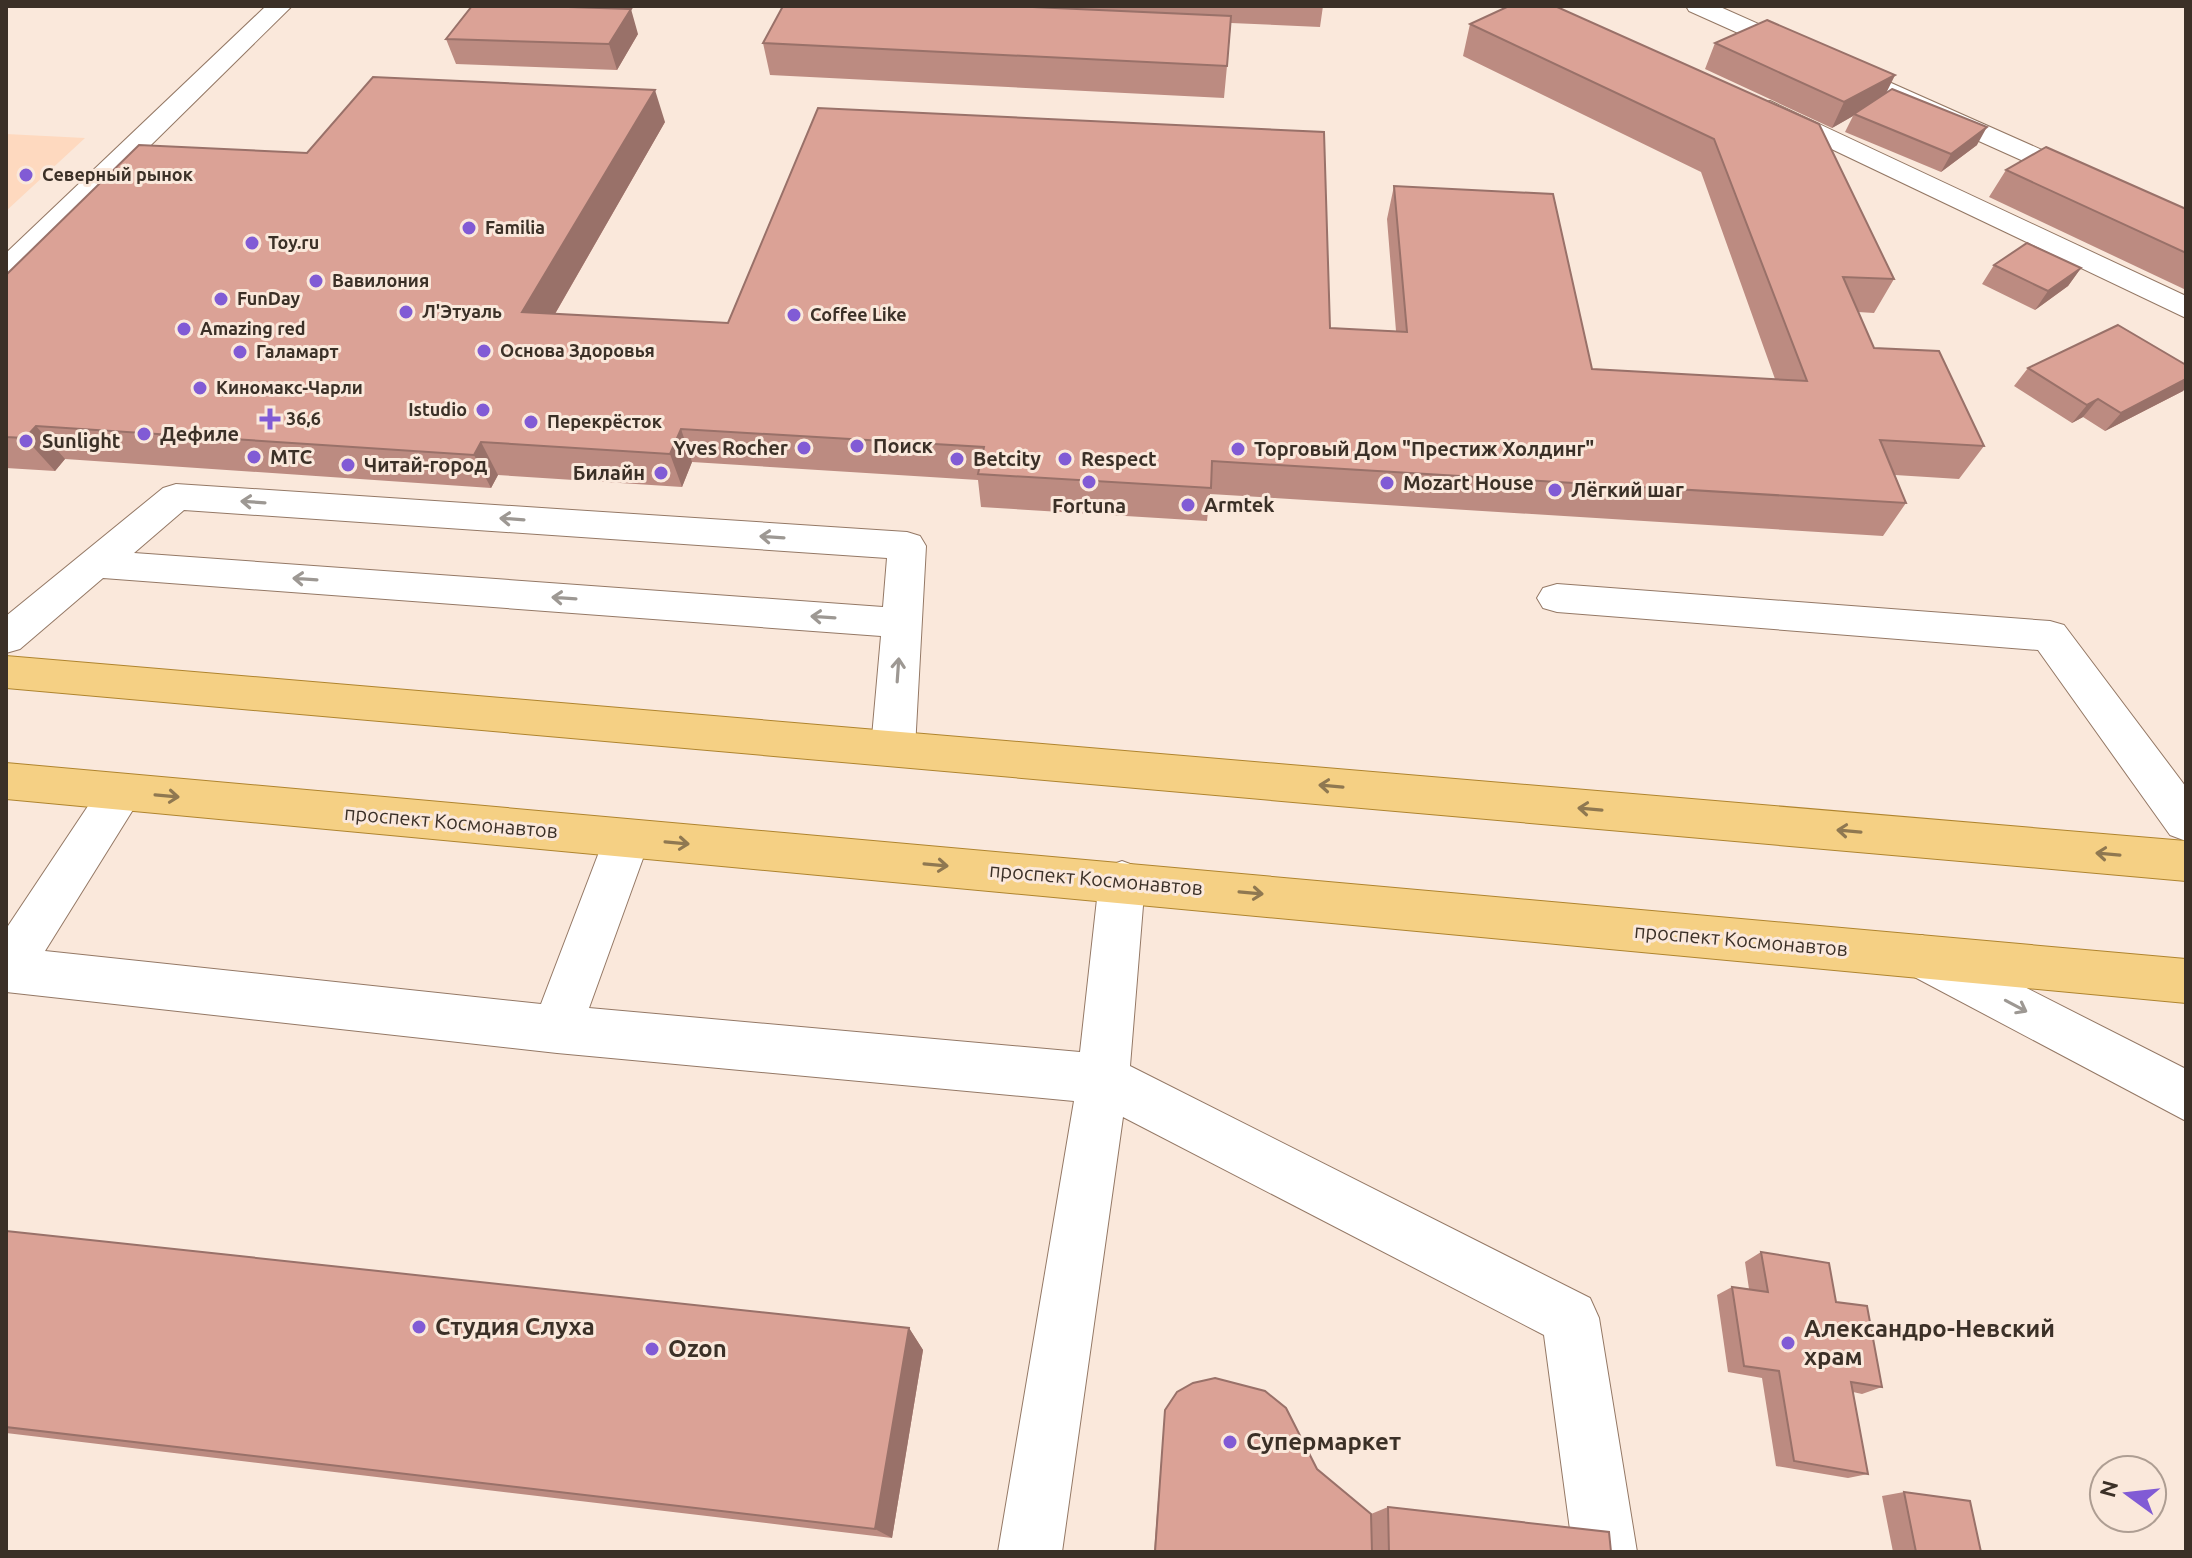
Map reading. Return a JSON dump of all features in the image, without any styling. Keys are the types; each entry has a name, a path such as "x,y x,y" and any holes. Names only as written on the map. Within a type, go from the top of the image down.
{"main road":[{"path":"6,672 2186,861"},
{"name":"проспект Космонавтов","path":"6,781 2186,981"}],"street":[{"path":"6,270 280,6"},
{"path":"1698,6 2186,225"},
{"path":"1745,97 2186,308"},
{"path":"6,638 176,497 907,546 893,748"},
{"path":"96,564 901,623"},
{"path":"1557,598 2050,636 2186,822"},
{"path":"122,792 6,969 557,1029 1103,1079 1570,1318 1605,1552"},
{"path":"557,1029 627,839"},
{"path":"1030,1552 1103,1079 1122,881"},
{"path":"1922,957 2186,1096"}],"shaded area":[{"name":"Северный рынок","path":"6,134 85,138 6,211"}],"building":[{"path":"472,6 631,9 609,44 446,39"},
{"path":"783,6 1010,6 1231,16 1227,66 763,43"},
{"path":"1509,6 1555,6 1819,124 1894,279 1843,277 1874,348 1939,351 1984,446 1880,440 1906,503 1212,461 1211,488 978,474 984,447 681,429 670,454 481,442 474,455 36,426 25,438 6,437 6,275 139,145 307,153 373,77 655,90 522,312 728,323 818,108 1324,132 1330,328 1407,332 1394,186 1553,194 1592,369 1807,381 1714,139 1470,24"},
{"path":"1767,20 1895,75 1844,102 1715,43"},
{"path":"1892,89 1987,127 1951,154 1854,114"},
{"path":"2046,147 2186,209 2186,253 2006,170"},
{"path":"2027,243 2081,268 2048,291 1994,265"},
{"path":"2118,325 2186,365 2186,379 2121,413 2098,399 2087,405 2028,368"},
{"path":"6,1231 909,1328 875,1529 6,1427"},
{"name":"Александро-Невский храм","path":"1761,1252 1829,1263 1836,1302 1867,1306 1882,1387 1851,1382 1868,1474 1794,1461 1779,1371 1744,1366 1732,1287 1768,1292"},
{"name":"Супермаркет","path":"1215,1378 1265,1391 1286,1408 1317,1469 1371,1514 1372,1552 1155,1552 1165,1410 1177,1392 1193,1383"},
{"path":"1904,1492 1970,1501 1981,1552 1916,1552"},
{"path":"1388,1507 1609,1532 1611,1552 1389,1552"}],"place":[{"name":"Северный рынок","path":"26,175"},
{"name":"Familia","path":"469,228"},
{"name":"Toy.ru","path":"252,243"},
{"name":"Вавилония","path":"316,281"},
{"name":"FunDay","path":"221,299"},
{"name":"Л'Этуаль","path":"406,312"},
{"name":"Coffee Like","path":"794,315"},
{"name":"Amazing red","path":"184,329"},
{"name":"Основа Здоровья","path":"484,351"},
{"name":"Галамарт","path":"240,352"},
{"name":"Киномакс-Чарли","path":"200,388"},
{"name":"Istudio","path":"483,410"},
{"name":"36,6","path":"270,419"},
{"name":"Перекрёсток","path":"531,422"},
{"name":"Дефиле","path":"144,434"},
{"name":"Sunlight","path":"26,441"},
{"name":"Поиск","path":"857,446"},
{"name":"Yves Rocher","path":"804,448"},
{"name":"Торговый Дом \"Престиж Холдинг\"","path":"1238,449"},
{"name":"МТС","path":"254,457"},
{"name":"Betcity","path":"957,459"},
{"name":"Respect","path":"1065,459"},
{"name":"Читай-город","path":"348,465"},
{"name":"Билайн","path":"661,473"},
{"name":"Fortuna","path":"1089,482"},
{"name":"Mozart House","path":"1387,483"},
{"name":"Лёгкий шаг","path":"1555,490"},
{"name":"Armtek","path":"1188,505"},
{"name":"Студия Слуха","path":"419,1327"},
{"name":"Александро-Невский храм","path":"1788,1343"},
{"name":"Ozon","path":"652,1349"},
{"name":"Супермаркет","path":"1230,1442"}]}
